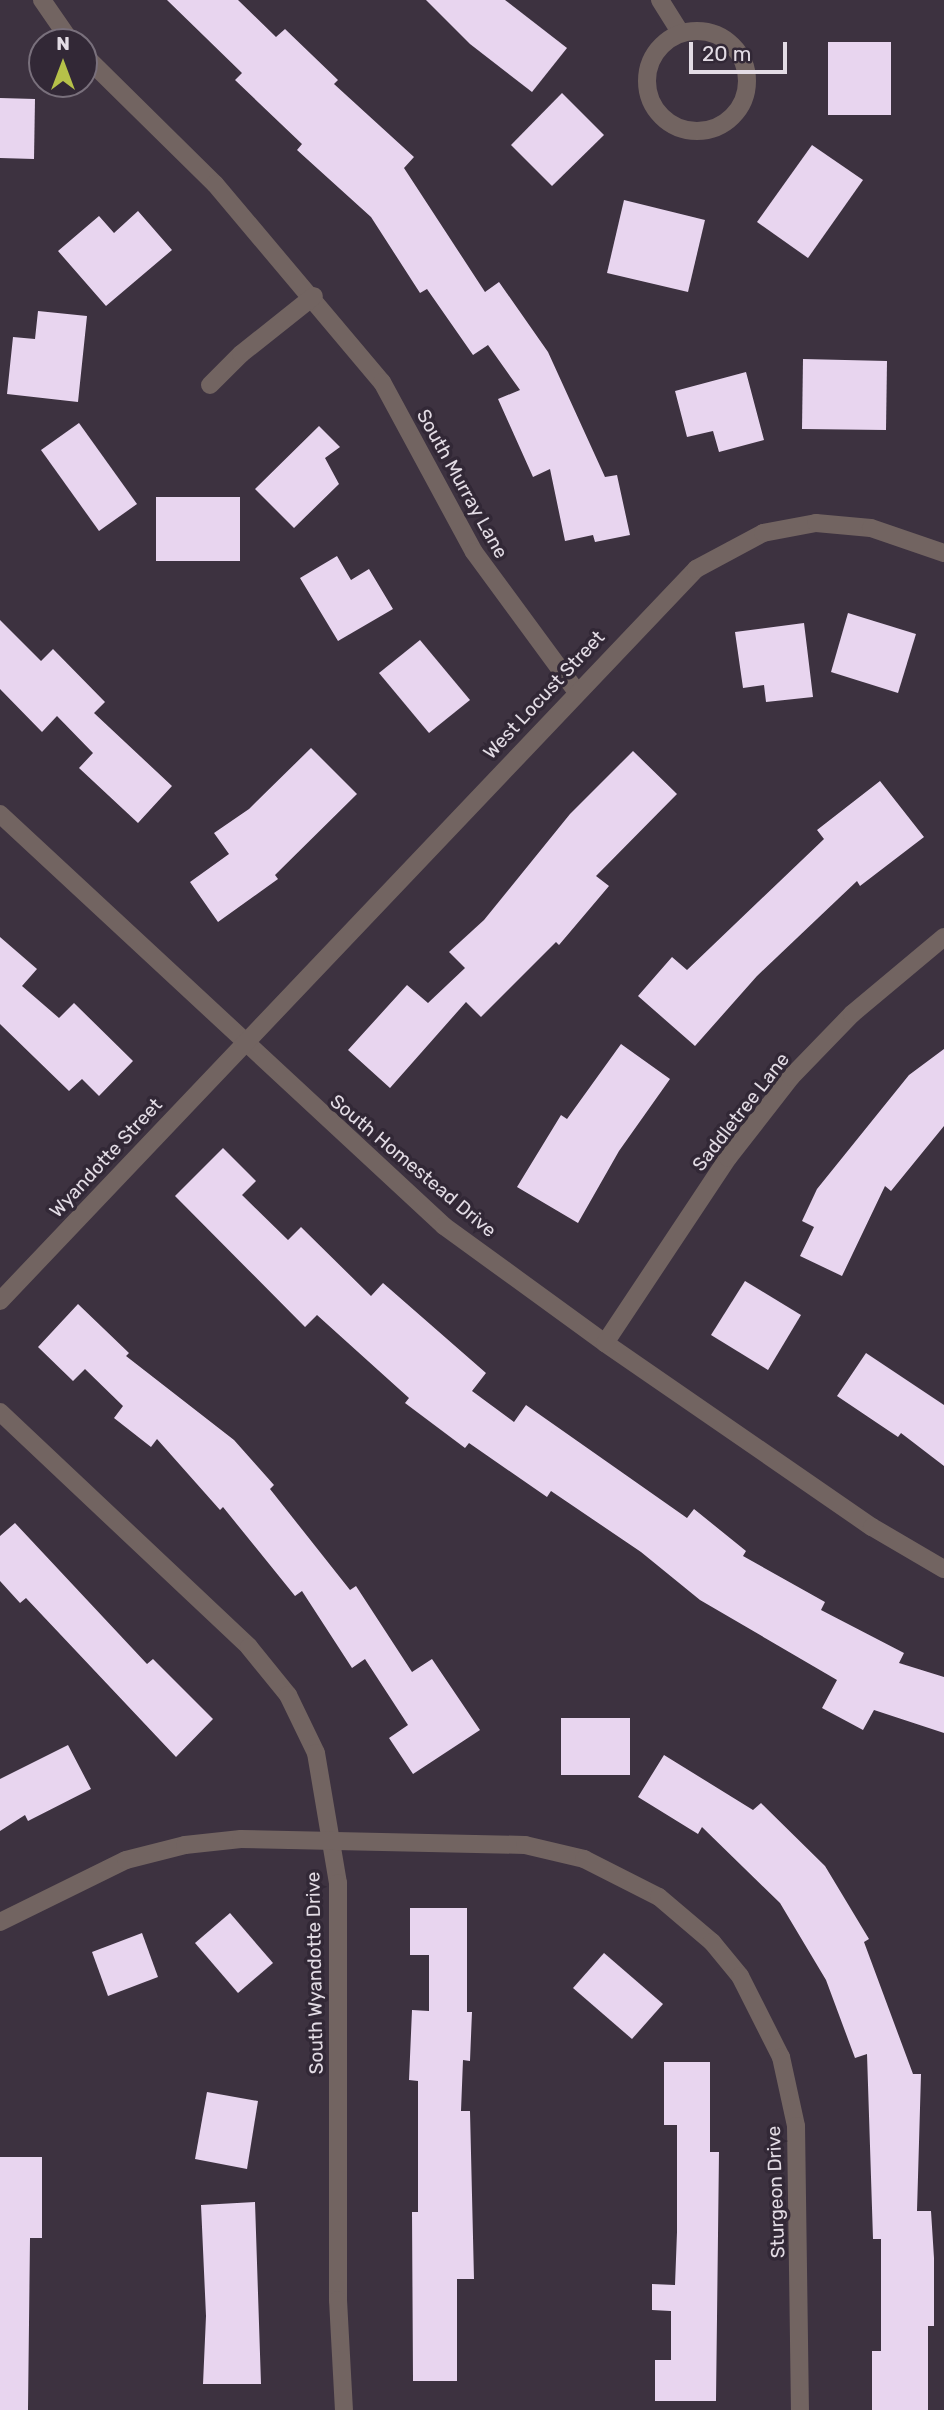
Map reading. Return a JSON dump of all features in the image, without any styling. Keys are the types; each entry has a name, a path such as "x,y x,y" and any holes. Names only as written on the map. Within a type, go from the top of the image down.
{"street":[{"path":"43,0 62,28"},
{"path":"660,0 681,33"},
{"path":"681,33 712,33 725,39 744,63 746,93 740,107 718,127 686,130 658,113 650,99 647,83 656,52 681,33"},
{"name":"South Murray Lane","path":"98,69 215,184 314,296 382,382 474,552 576,691"},
{"path":"210,385 241,354 314,296"},
{"name":"West Locust Street","path":"244,1043 576,691 696,569 763,533 816,523 871,528 944,553"},
{"name":"South Homestead Drive","path":"0,814 444,1226 605,1343 872,1527 944,1569"},
{"name":"Saddletree Lane","path":"605,1343 728,1158 791,1077 852,1014 944,937"},
{"name":"Wyandotte Street","path":"0,1301 244,1043"},
{"name":"South Wyandotte Drive","path":"0,1412 249,1647 288,1696 316,1753 338,1883 338,2286 344,2410"},
{"name":"Sturgeon Drive","path":"0,1922 126,1860 185,1845 241,1839 470,1840 555,1850 629,1879 687,1917 712,1942 764,2016 781,2057 796,2126 800,2410"}],"building":[{"path":"167,0 238,0 276,37 285,29 338,80 334,84 414,157 404,168 485,292 499,282 548,352 605,477 617,475 630,535 595,542 593,535 565,541 550,469 533,477 498,399 520,390 488,345 473,355 427,289 420,293 371,217 297,150 302,144 235,80 242,73"},
{"path":"426,0 505,0 567,48 532,92 470,44"},
{"path":"828,42 891,42 891,115 828,115"},
{"path":"562,93 604,135 552,186 511,145"},
{"path":"0,98 35,99 34,159 0,158"},
{"path":"812,145 863,180 808,258 757,222"},
{"path":"624,200 705,220 688,292 607,273"},
{"path":"138,211 172,250 106,306 58,251 99,216 114,233"},
{"path":"38,311 87,316 78,402 7,394 13,337 35,339"},
{"path":"803,359 887,361 886,430 802,429"},
{"path":"746,372 764,440 719,452 713,431 687,437 675,391"},
{"path":"79,423 137,504 99,531 41,450"},
{"path":"319,426 340,447 325,458 339,484 294,528 255,489"},
{"path":"156,497 240,497 240,561 156,561"},
{"path":"337,556 351,580 369,569 393,609 338,641 300,578"},
{"path":"848,613 916,634 898,693 831,672"},
{"path":"0,620 41,661 53,649 105,702 94,713 172,786 138,823 79,768 93,753 57,716 42,732 0,689"},
{"path":"804,623 813,697 766,702 764,685 743,688 735,632"},
{"path":"420,640 470,700 429,733 379,673"},
{"path":"311,748 357,794 275,875 278,879 218,922 190,882 229,854 214,833 249,809"},
{"path":"633,751 677,794 596,876 609,886 559,945 556,942 481,1017 466,1002 390,1088 348,1050 407,985 428,1003 465,968 449,952 484,920 570,814"},
{"path":"880,781 924,837 860,886 857,881 757,976 695,1046 638,996 672,957 687,970 824,839 817,830"},
{"path":"0,937 37,969 22,986 59,1018 74,1003 133,1061 99,1096 82,1079 69,1091 0,1024"},
{"path":"621,1044 670,1079 619,1151 578,1223 517,1187 561,1115 567,1119"},
{"path":"944,1049 944,1126 891,1191 885,1186 842,1276 800,1256 814,1227 802,1221 817,1189 909,1075"},
{"path":"223,1148 256,1181 242,1195 288,1240 301,1227 371,1296 383,1283 486,1373 472,1391 514,1422 526,1405 687,1518 694,1509 746,1551 743,1556 825,1602 821,1610 904,1653 899,1663 944,1677 944,1733 874,1710 863,1730 822,1708 837,1680 700,1600 641,1552 551,1491 547,1497 469,1443 465,1448 405,1403 409,1398 317,1315 305,1327 175,1196"},
{"path":"745,1281 801,1315 768,1370 711,1335"},
{"path":"78,1304 129,1353 126,1356 234,1440 274,1485 270,1489 350,1590 356,1586 412,1672 432,1659 480,1730 413,1774 389,1738 408,1725 365,1659 352,1668 302,1591 295,1596 223,1507 220,1510 157,1439 151,1447 114,1418 123,1406 85,1369 73,1381 38,1347"},
{"path":"866,1353 944,1405 944,1466 901,1433 898,1437 837,1396"},
{"path":"15,1523 147,1664 153,1659 213,1719 176,1757 26,1598 20,1603 0,1581 0,1536"},
{"path":"561,1718 630,1718 630,1775 561,1775"},
{"path":"68,1745 91,1789 28,1821 25,1815 0,1831 0,1779"},
{"path":"664,1755 753,1810 761,1803 825,1866 869,1939 864,1942 913,2074 921,2074 917,2211 931,2211 934,2258 934,2326 928,2326 928,2410 872,2410 872,2351 881,2351 881,2239 873,2239 867,2054 855,2058 826,1980 780,1903 702,1827 698,1834 638,1797"},
{"path":"410,1908 467,1908 467,2012 472,2012 470,2061 463,2060 461,2111 470,2111 474,2279 457,2279 457,2381 413,2381 412,2212 418,2212 418,2081 409,2080 412,2010 429,2011 429,1955 410,1955"},
{"path":"230,1913 273,1963 238,1993 195,1943"},
{"path":"142,1933 158,1977 108,1996 92,1952"},
{"path":"604,1953 663,2004 632,2039 573,1988"},
{"path":"664,2062 710,2062 710,2152 719,2152 716,2401 655,2401 655,2360 671,2360 671,2311 652,2310 652,2284 675,2285 677,2232 677,2125 664,2125"},
{"path":"207,2092 258,2101 247,2169 195,2159"},
{"path":"0,2157 42,2157 42,2238 30,2238 28,2410 0,2410"},
{"path":"255,2202 261,2384 203,2384 206,2316 201,2205"}]}
